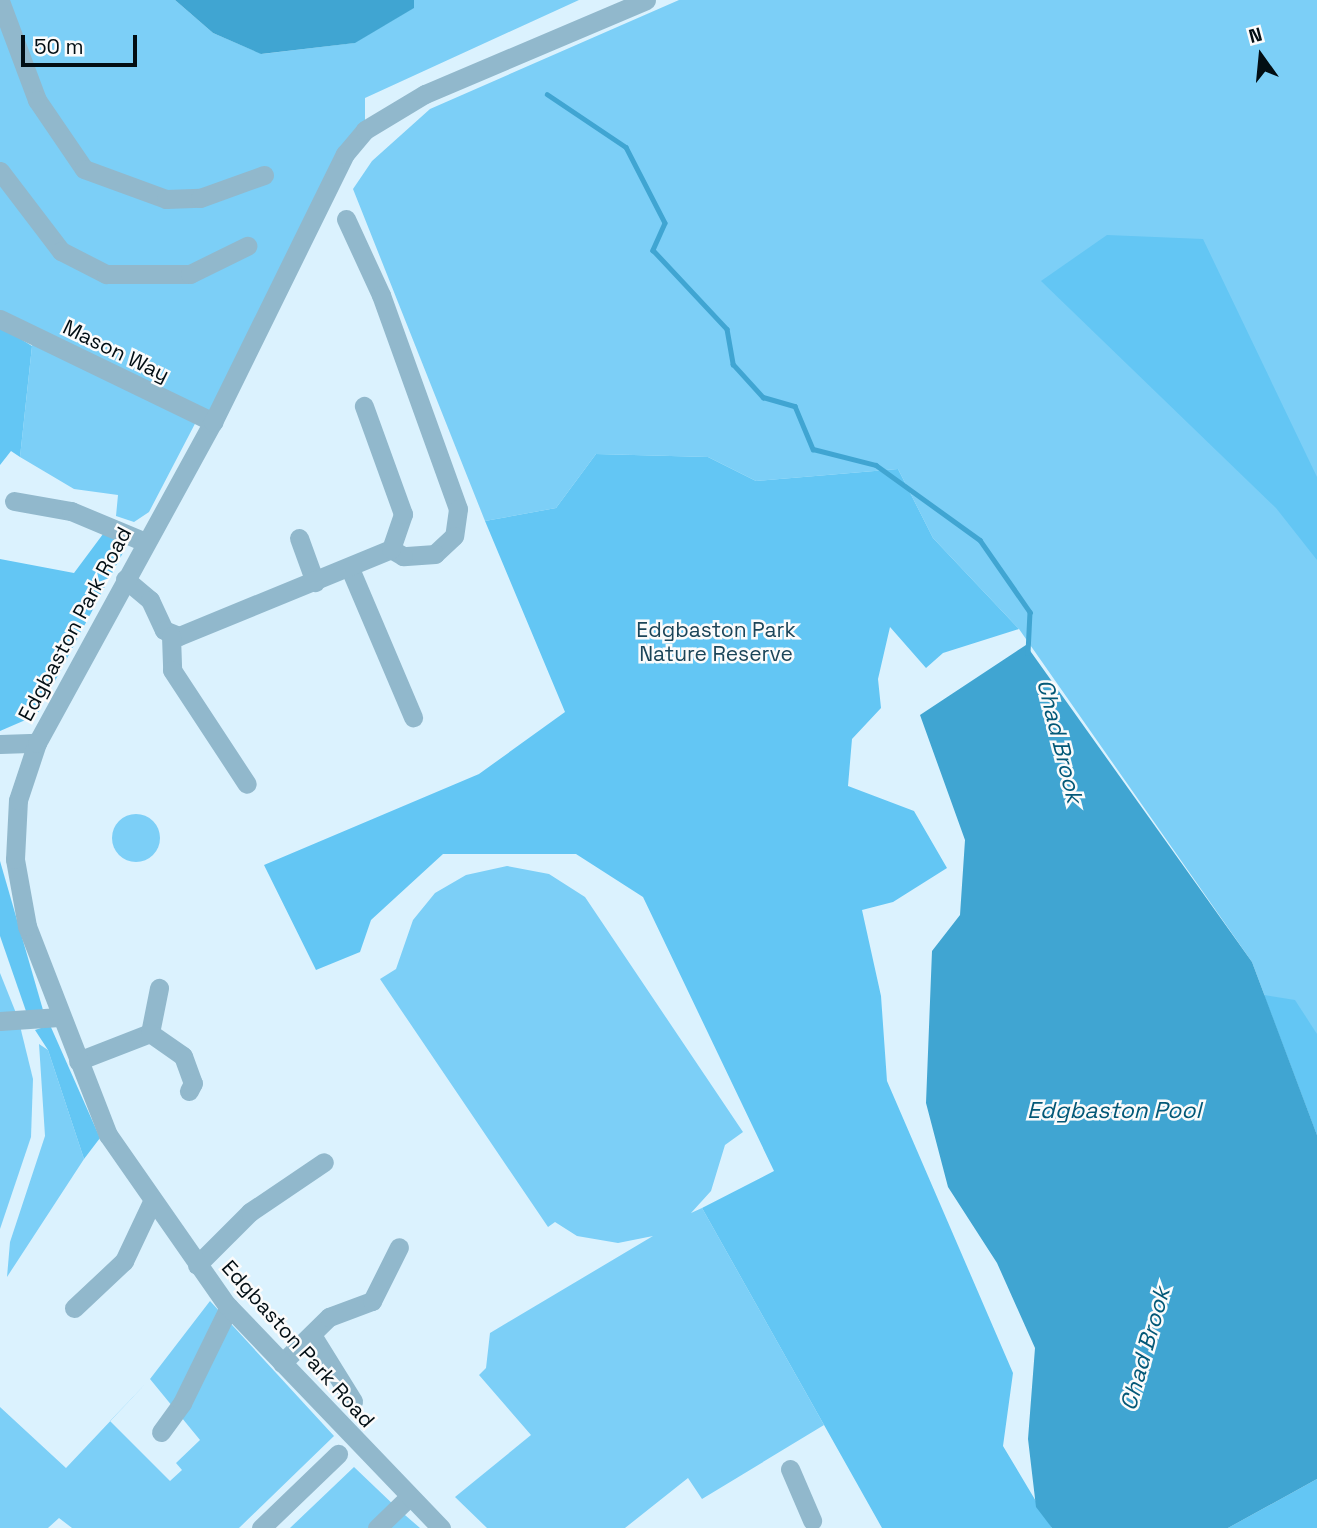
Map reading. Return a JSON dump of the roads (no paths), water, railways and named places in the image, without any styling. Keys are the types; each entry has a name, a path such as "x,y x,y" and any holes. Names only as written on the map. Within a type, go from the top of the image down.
{"street":[{"name":"Edgbaston Park Road","path":"441,1528 408,1498 229,1307 151,1203 108,1135 59,1017 27,926 15,859 18,800 37,743 213,422 330,179 365,130 425,94 646,0"},
{"path":"0,1 37,100 85,169 166,199 200,198 264,175"},
{"path":"0,171 61,251 106,274 190,274 247,246"},
{"path":"346,219 381,295 458,509 454,536 435,554 403,556 391,549"},
{"name":"Mason Way","path":"0,319 213,422"},
{"path":"171,636 207,636 315,582 352,571 391,549 403,514 364,406"},
{"path":"14,502 71,511 145,542"},
{"path":"299,538 315,582"},
{"path":"352,571 414,717"},
{"path":"125,579 150,600 171,636 172,670 247,784"},
{"path":"0,744 37,743"},
{"path":"150,1033 159,988"},
{"path":"0,1021 59,1017"},
{"path":"78,1060 150,1033"},
{"path":"150,1033 183,1056 193,1083 188,1091"},
{"path":"197,1265 250,1212 324,1162"},
{"path":"74,1308 124,1261 151,1203"},
{"path":"282,1363 330,1317 372,1301 399,1247"},
{"path":"160,1432 182,1403 229,1307"},
{"path":"312,1335 356,1401 334,1418"},
{"path":"261,1528 338,1454"},
{"path":"394,1482 409,1468"},
{"path":"790,1469 810,1525"},
{"path":"377,1528 408,1498"}],"water":[{"path":"175,0 414,0 414,8 355,43 261,54 213,33"},
{"name":"Edgbaston Pool","path":"1026,645 1252,962 1317,1135 1317,1479 1228,1528 1052,1528 1036,1507 1028,1439 1035,1348 997,1263 948,1187 926,1103 932,951 960,915 965,840 920,715"}],"waterway":[{"name":"Chad Brook","path":"547,94 626,147 665,223 653,250 727,329 733,364 763,397 795,406 813,449 876,465 980,540 1030,612 1028,653"}],"park label":[{"name":"Edgbaston Park Nature Reserve","path":"716,642"}]}
